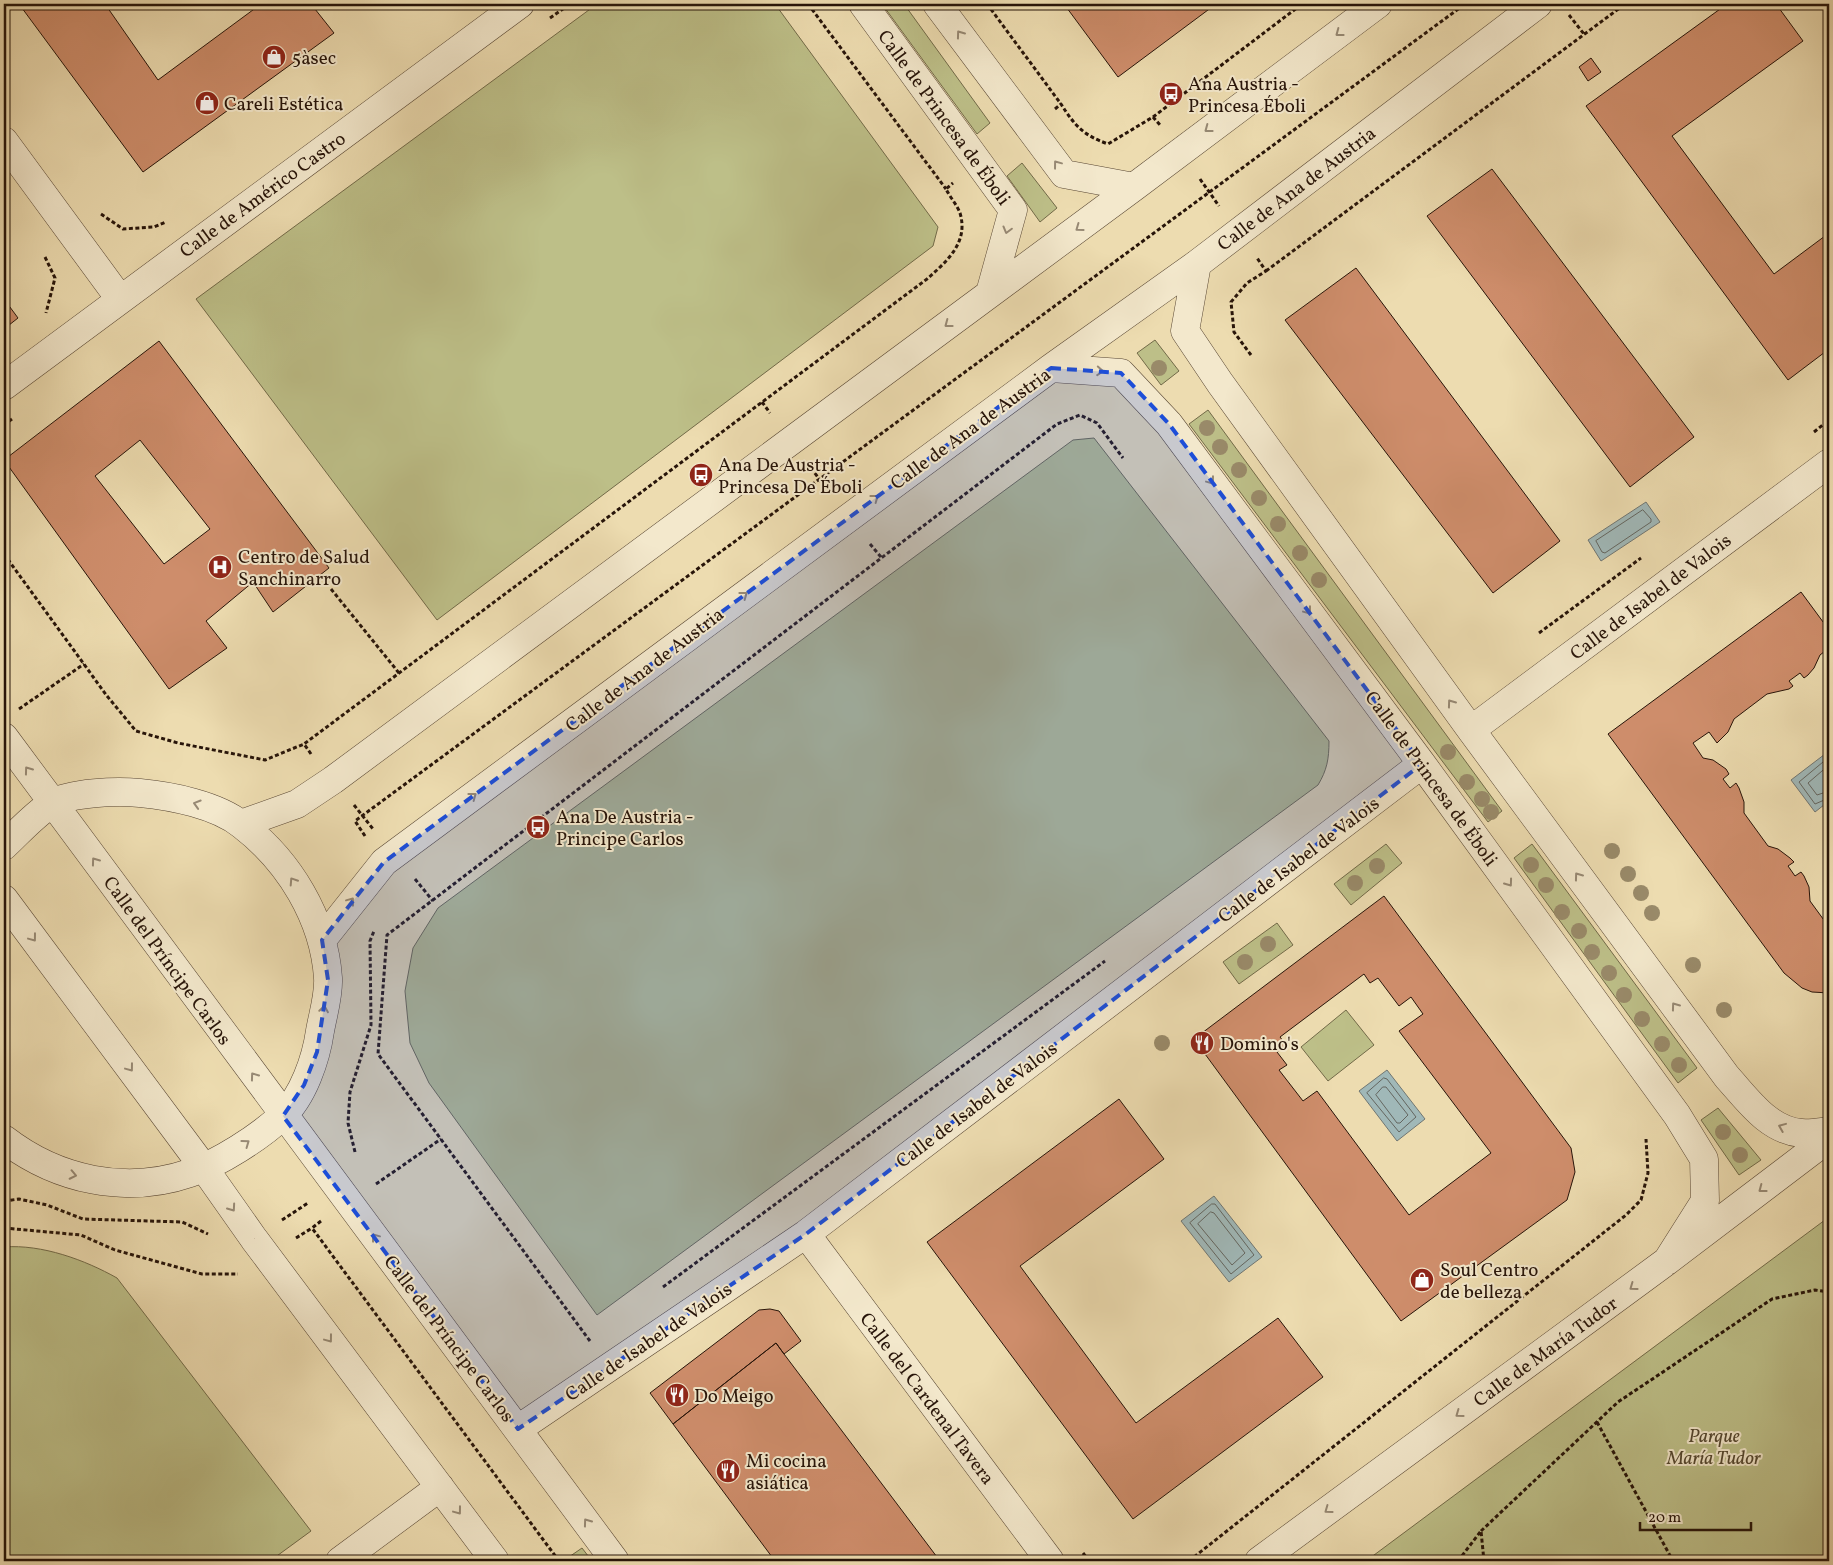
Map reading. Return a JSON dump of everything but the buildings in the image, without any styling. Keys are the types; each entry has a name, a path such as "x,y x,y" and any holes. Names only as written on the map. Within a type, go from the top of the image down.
{"street":[{"name":"Calle de Américo Castro","path":"4,386 520,4"},
{"name":"Calle de Princesa de Éboli","path":"862,4 1013,210 990,293"},
{"path":"938,4 1064,174 1134,187"},
{"path":"241,824 297,804 333,780 1378,4"},
{"name":"Calle de Ana de Austria","path":"322,940 384,862 1051,368 1197,264 1538,4"},
{"path":"4,141 120,299"},
{"path":"1197,264 1185,331 1226,391 1471,730 1727,1077 1763,1117 1780,1127 1801,1133 1829,1131"},
{"name":"Calle de Princesa de Éboli","path":"1051,368 1121,373 1162,416 1422,764 1677,1115 1704,1159 1705,1201 1667,1261"},
{"name":"Calle de Isabel de Valois","path":"1471,730 1829,463"},
{"name":"Calle del Príncipe Carlos","path":"8,725 52,804 615,1561"},
{"name":"Calle de Isabel de Valois","path":"518,1429 806,1234 1422,764"},
{"path":"4,846 52,804 90,794 126,792 164,796 202,805 241,824 275,856 290,876 312,911 322,940 328,980 317,1052 304,1085 283,1116 237,1149 204,1168 175,1178 141,1182 104,1182 60,1173 16,1159 4,1139"},
{"path":"4,899 204,1168 254,1239 495,1561"},
{"name":"Calle de María Tudor","path":"1259,1561 1667,1261 1829,1138"},
{"name":"Calle del Cardenal Tavera","path":"806,1234 1050,1561"},
{"path":"340,1561 440,1486"}],"path":[{"path":"4,554 107,696 136,731 178,743 265,760 304,744 927,279 952,256 961,238 960,214 946,189 808,4"},
{"path":"987,4 1076,127 1091,138 1108,144 1153,117 1302,4"},
{"path":"355,821 1465,4"},
{"path":"1251,355 1234,332 1231,302 1247,283 1266,271 1625,4"},
{"path":"1569,14 1584,34"},
{"path":"1054,110 1061,104"},
{"path":"1153,117 1165,132"},
{"path":"1198,176 1223,212"},
{"path":"946,189 958,180"},
{"path":"46,314 55,278 39,244 65,224 90,206 123,229 154,227 168,222"},
{"path":"1255,255 1266,271"},
{"path":"762,402 770,413"},
{"path":"598,1335 590,1341 378,1054 387,935 1057,424 1080,415 1097,423 1123,458"},
{"path":"809,464 830,492"},
{"path":"331,589 399,673"},
{"path":"8,725 84,664"},
{"path":"304,744 315,759"},
{"path":"351,802 378,834"},
{"path":"411,875 432,901"},
{"path":"358,1159 348,1123 350,1092 371,1026 370,941 376,927"},
{"path":"662,1288 1107,959"},
{"path":"367,1190 441,1139"},
{"path":"1189,1561 1626,1215 1641,1200 1648,1173 1646,1139"},
{"path":"279,1222 315,1198"},
{"path":"4,1201 19,1199 47,1205 83,1219 182,1222 210,1235"},
{"path":"292,1241 327,1217"},
{"path":"4,1228 81,1235 115,1250 202,1274 244,1274"},
{"path":"312,1228 559,1561"},
{"path":"1458,1561 1482,1531 1618,1402 1772,1299 1816,1290 1829,1292"},
{"path":"1597,1422 1673,1561"},
{"path":"1482,1531 1484,1561"},
{"path":"1077,1546 1089,1561"}],"highlighted area":[{"path":"1051,368 1121,373 1169,424 1422,764 806,1234 518,1429 283,1116 304,1085 317,1052 328,980 322,940 384,862"}],"green space":[{"path":"597,4 775,4 938,227 933,246 437,620 196,299"},
{"path":"882,4 904,4 990,123 977,134"},
{"path":"1022,163 1057,208 1040,222 1007,176"},
{"path":"1155,340 1179,371 1161,385 1137,353"},
{"path":"1208,410 1502,811 1488,822 1189,424"},
{"path":"1094,438 1329,741 1327,764 1318,785 597,1315 429,1083 410,1043 405,991 413,948 438,908 1073,440"},
{"path":"1386,844 1402,863 1351,905 1334,884"},
{"path":"1532,844 1697,1068 1678,1083 1514,858"},
{"path":"1277,923 1293,945 1239,984 1223,962"},
{"path":"1346,1010 1374,1045 1328,1081 1301,1047"},
{"path":"1718,1108 1761,1160 1739,1175 1701,1120"},
{"name":"Parque María Tudor","path":"1829,1217 1829,1561 1366,1561"},
{"path":"4,1247 33,1248 63,1255 77,1259 117,1278 311,1531 270,1561 4,1561"},
{"path":"582,1548 592,1561 567,1561 566,1559"}],"water":[{"path":"1646,502 1660,522 1601,561 1588,540"},
{"path":"1829,751 1829,801 1815,812 1791,780"},
{"path":"1387,1070 1425,1119 1397,1141 1359,1091"},
{"path":"1214,1196 1262,1257 1229,1282 1181,1221"}],"place":[{"name":"5àsec","path":"274,57"},
{"name":"Ana Austria - Princesa Éboli","path":"1171,94"},
{"name":"Careli Estética","path":"207,103"},
{"name":"Ana De Austria - Princesa De Éboli","path":"701,475"},
{"name":"Centro de Salud Sanchinarro","path":"220,567"},
{"name":"Ana De Austria - Principe Carlos","path":"538,827"},
{"name":"Domino's","path":"1202,1043"},
{"name":"Soul Centro de belleza","path":"1422,1280"},
{"name":"Do Meigo","path":"677,1395"},
{"name":"Mi cocina asiática","path":"728,1471"}]}
